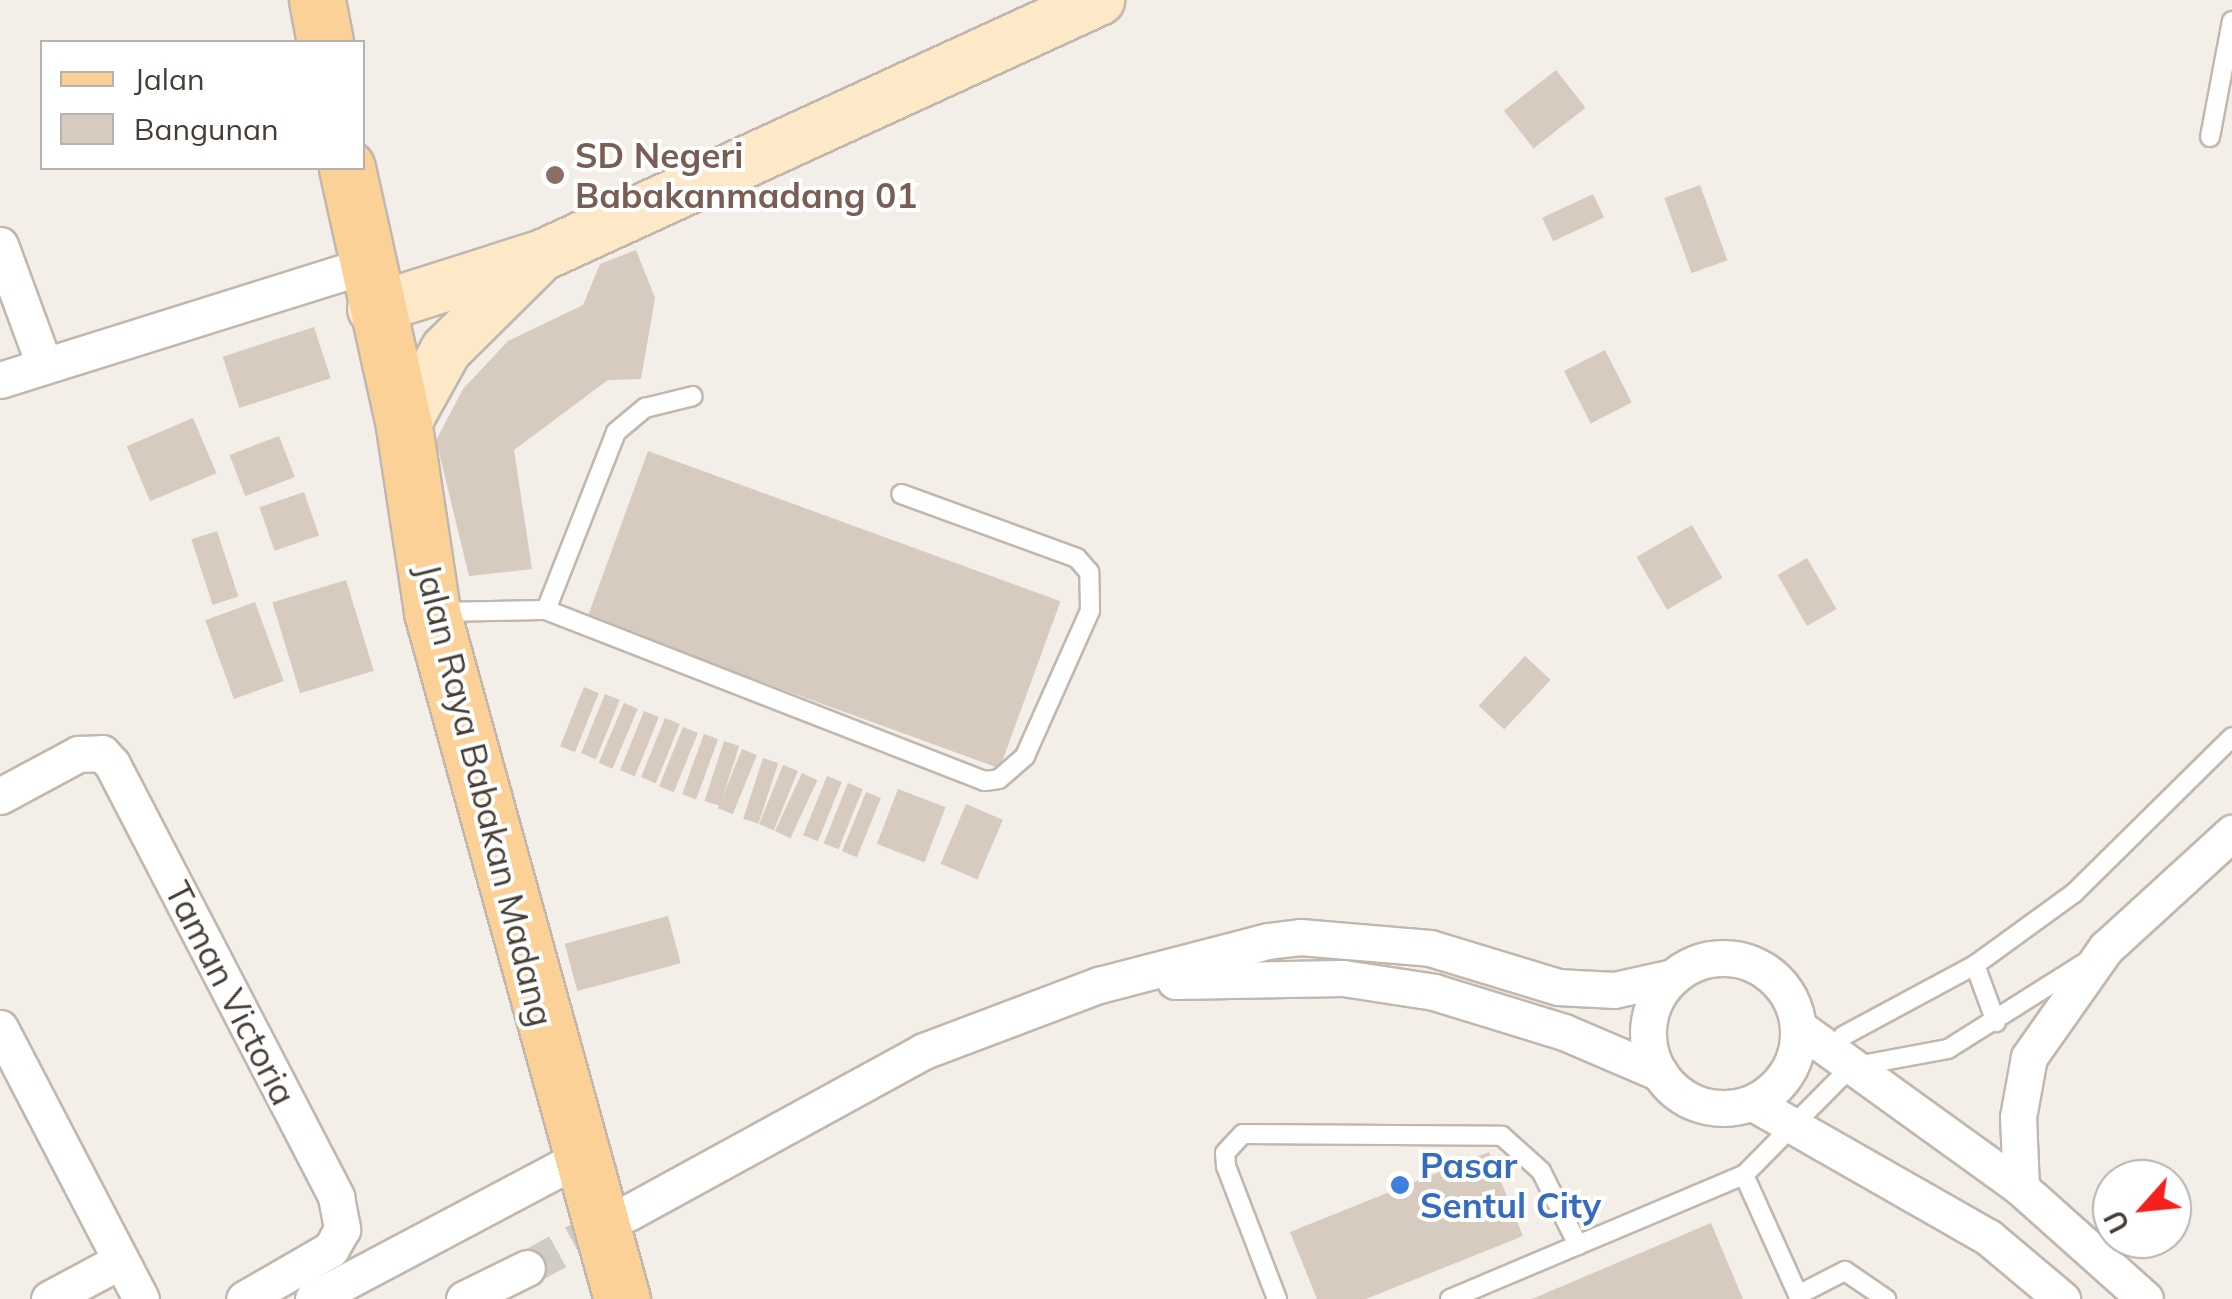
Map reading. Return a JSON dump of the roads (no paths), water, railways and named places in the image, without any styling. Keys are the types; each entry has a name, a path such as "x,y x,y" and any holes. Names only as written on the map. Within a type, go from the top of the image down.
{"main road":[{"path":"317,0 324,40"},
{"path":"369,288 542,255 1099,0"},
{"name":"Jalan Raya Babakan Madang","path":"347,170 369,288 404,426 432,612 579,1158 622,1299"},
{"path":"404,426 446,350 542,255"}],"street":[{"path":"0,245 43,362"},
{"path":"0,380 43,362 369,288"},
{"name":"Taman Victoria","path":"0,796 78,754 102,753 112,764 336,1197 342,1229 332,1249 244,1299"},
{"path":"2021,1188 2018,1117 2030,1057 2106,948 2232,833"},
{"path":"628,1213 924,1051 1100,985 1300,937 1430,948 1558,988 1614,990 1673,976 1716,958 1761,968 1780,983 1798,1026 2021,1188 2146,1299"},
{"path":"1660,1073 1648,1040 1649,1016 1673,976"},
{"path":"1100,985 1343,978 1416,990 1564,1032 1660,1073 1684,1098 1707,1108 1753,1103 1792,1122 1988,1237 2062,1299"},
{"path":"1753,1103 1788,1072 1798,1026"},
{"path":"0,1028 140,1299"},
{"path":"313,1299 579,1158"},
{"path":"49,1299 120,1261"},
{"path":"464,1299 527,1268"}],"lane":[{"path":"2210,137 2232,22"},
{"path":"546,610 616,432 645,408 693,396"},
{"path":"432,612 546,610 985,781 999,779 1024,756 1090,611 1089,572 1076,558 901,494"},
{"path":"1450,1299 1744,1175 1843,1062 1843,1036 1871,1017 1975,965 2074,894 2232,737"},
{"path":"1843,1062 1948,1049 1996,1022 2106,948"},
{"path":"1975,965 1996,1022"},
{"path":"1278,1299 1226,1166 1225,1153 1243,1134 1502,1136 1541,1171 1578,1245"},
{"path":"1744,1175 1799,1297 1845,1271 1886,1299"}],"tunnel":[{"path":"527,1268 618,1218"}],"place":[{"name":"SD Negeri Babakanmadang 01","path":"555,175"},
{"name":"Pasar Sentul City","path":"1400,1185"}]}
